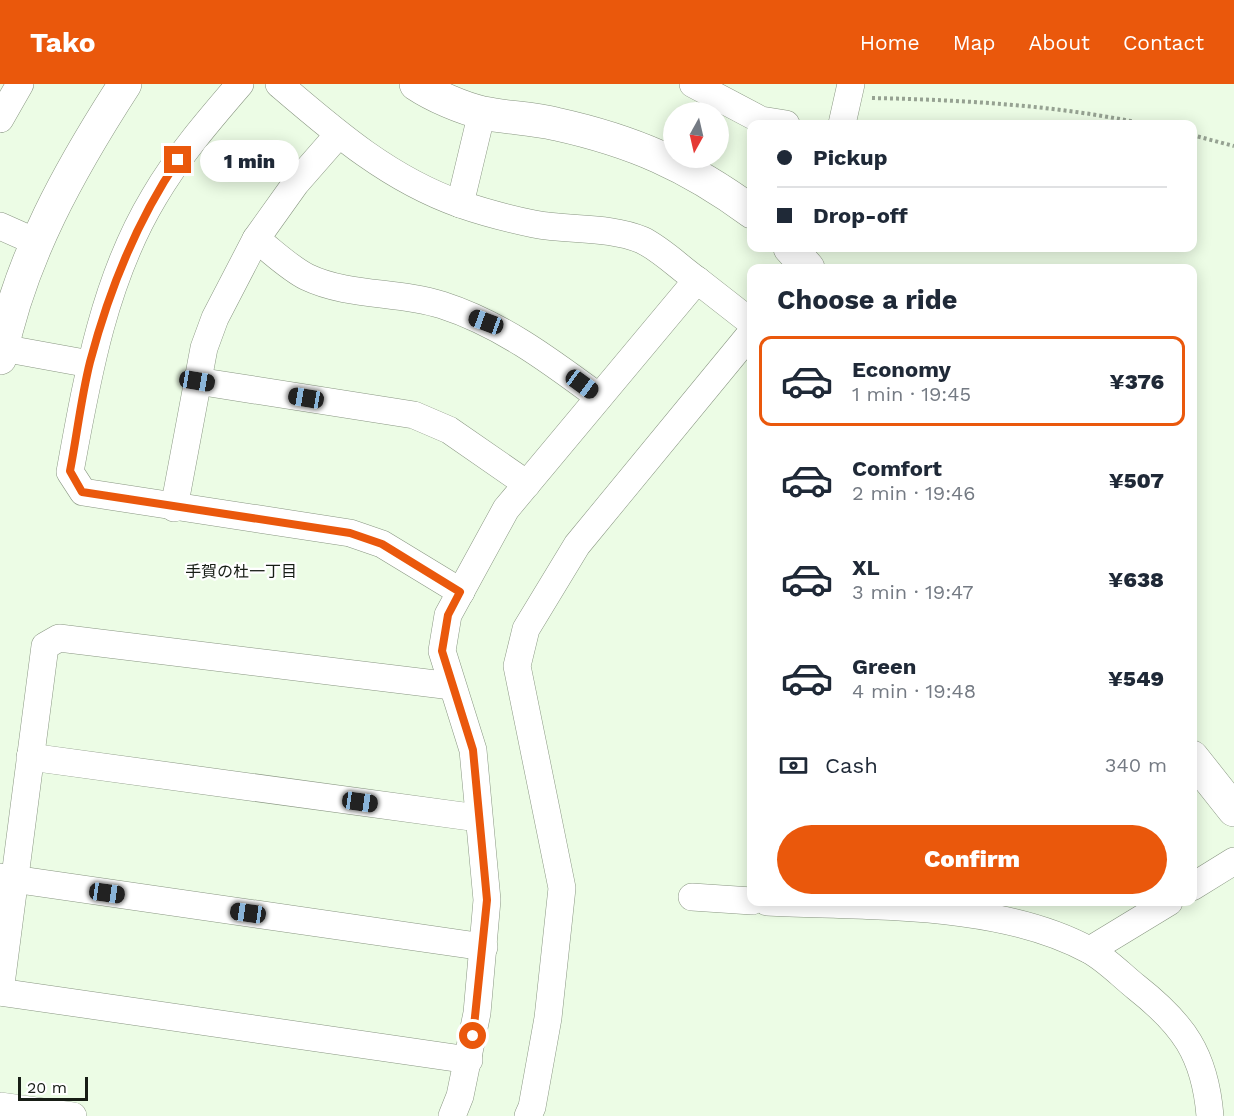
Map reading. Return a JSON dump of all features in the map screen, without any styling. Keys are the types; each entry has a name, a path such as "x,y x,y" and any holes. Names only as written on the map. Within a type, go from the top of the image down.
{"street":[{"path":"90,364 1,353 36,242 82,149 125,84"},
{"path":"240,84 191,142 153,198 117,276 90,364 70,471 82,492 174,508 350,533 382,544 460,592"},
{"path":"279,84 338,135 376,163 460,204 535,224 623,233 645,242 747,319"},
{"path":"693,84 735,94 761,120"},
{"path":"420,85 482,112 553,123 612,138 665,157 722,190 747,208"},
{"path":"843,120 850,91"},
{"path":"460,204 482,112"},
{"path":"174,508 204,348 215,318 256,239 296,183 338,135"},
{"path":"0,226 36,242"},
{"path":"256,239 306,276 315,280 332,286 440,304 486,322 529,346 599,396"},
{"path":"452,1116 460,1096 469,1060 484,947 487,900 473,750 442,651 448,615 506,509 697,280"},
{"path":"528,1116 532,1107 548,1018 562,888 517,666 526,630 577,545 747,338"},
{"path":"197,381 414,416 449,430 527,484"},
{"path":"452,686 59,638 45,646 30,757 6,878 0,992 469,1060"},
{"path":"30,757 478,818"},
{"path":"1197,763 1234,810"},
{"path":"1197,884 1234,861"},
{"path":"6,878 484,947"},
{"path":"692,897 747,901"},
{"path":"844,906 980,913 1040,930 1090,950 1162,1008 1192,1043 1208,1095 1210,1116"},
{"path":"1090,950 1162,906"},
{"path":"0,1106 73,1116"}],"path":[{"path":"850,91 1086,111 1127,120"},
{"path":"1197,136 1234,146"}],"district":[{"name":"手賀の杜一丁目","path":"241,571"}],"route":[{"path":"178,160 153,198 117,276 90,364 70,471 82,492 174,508 350,533 382,544 460,592 448,615 442,651 473,750 487,900 484,947 473,1036"}]}
